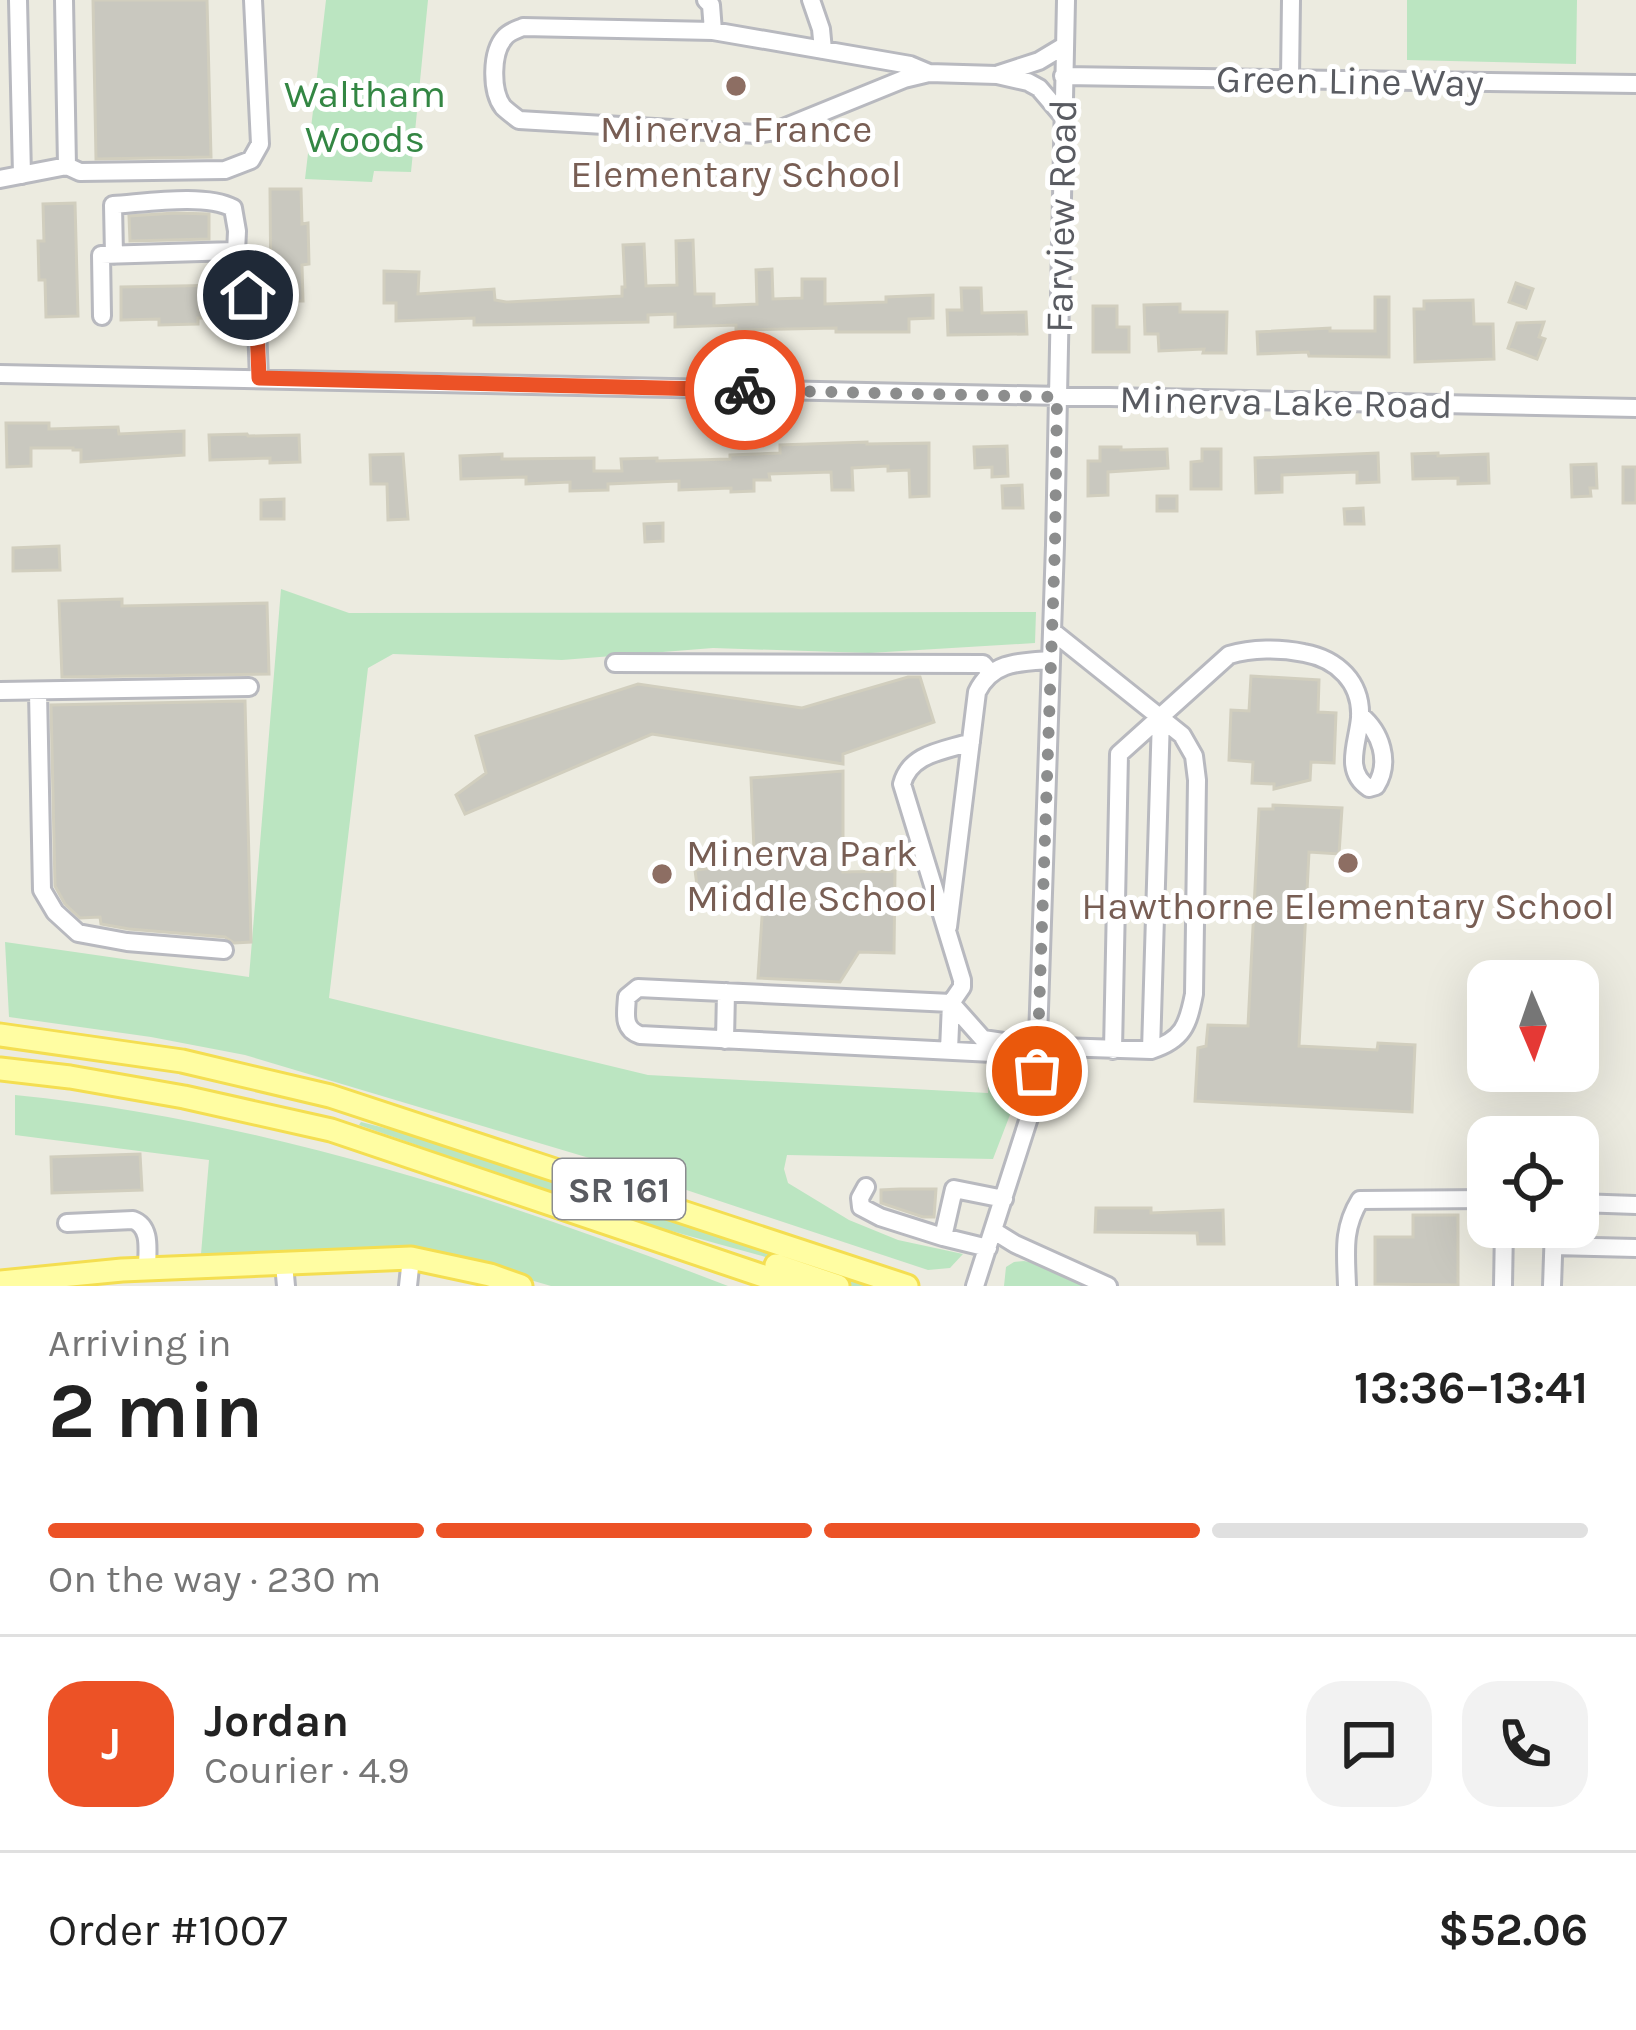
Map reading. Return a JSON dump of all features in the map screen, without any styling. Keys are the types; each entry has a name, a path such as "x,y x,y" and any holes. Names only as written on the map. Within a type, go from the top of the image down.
{"main road":[{"name":"SR 161","path":"0,1035 182,1061 330,1096 907,1286"},
{"name":"SR 161","path":"0,1069 184,1097 331,1130 793,1286"},
{"path":"626,1228 654,1223 838,1286"},
{"path":"0,1282 105,1279 147,1269 193,1276 285,1275 411,1258 521,1286"}],"street":[{"path":"18,0 22,175"},
{"path":"64,0 67,166"},
{"path":"0,179 67,166 80,172 225,170 251,160 260,144 254,0"},
{"path":"811,0 823,50"},
{"name":"Farview Road","path":"975,1286 1036,1096 1031,1046 1052,631 1066,0"},
{"path":"1289,78 1291,0"},
{"path":"709,2 713,31"},
{"path":"929,73 910,64 713,31 523,27 507,34 498,47 495,76 497,96 519,120 757,134 929,73 997,75 1028,82 1062,116"},
{"path":"997,75 1039,62 1064,46"},
{"name":"Green Line Way","path":"1063,76 1636,84"},
{"path":"114,255 113,205 208,201 233,208 236,253 257,327 259,378"},
{"path":"102,316 101,255 236,253"},
{"name":"Minerva Lake Road","path":"0,374 1636,407"},
{"path":"1031,1046 1012,1054 640,1035 626,1026 626,997 638,988 950,1003 982,1039 1113,1049 1151,1050 1170,1044 1188,1023 1194,994 1194,756 1182,735 1052,631"},
{"path":"1113,1049 1119,754 1229,655 1247,650 1300,652 1342,668 1354,687 1360,715"},
{"path":"947,933 977,692 990,672 1011,663 1051,660"},
{"path":"615,663 983,664 990,672"},
{"path":"0,692 249,686"},
{"path":"38,692 42,890 55,912 78,933 224,950"},
{"path":"1151,1050 1161,717"},
{"path":"949,1050 950,1003 962,980 902,784 910,765 919,759 970,742"},
{"path":"724,1040 726,992"},
{"path":"866,1187 861,1208 880,1217 943,1237 1015,1244 1108,1286"},
{"path":"943,1237 954,1189 1004,1198"},
{"path":"1346,1286 1346,1236 1349,1218 1360,1200 1467,1198"},
{"path":"1599,1204 1636,1205"},
{"path":"67,1223 141,1223 146,1230 147,1269"},
{"path":"1599,1243 1636,1248"},
{"path":"1503,1286 1504,1248"},
{"path":"1552,1286 1553,1248"},
{"path":"408,1286 411,1258"}],"green space":[{"name":"Waltham Woods","path":"326,0 428,0 411,172 374,171 372,182 305,179"},
{"path":"1407,0 1577,0 1576,64 1407,60"},
{"path":"281,589 349,613 1036,612 1035,643 869,653 713,648 562,660 393,654 368,668 329,998 648,1075 988,1093 990,1055 1016,1072 1018,1094 993,1159 787,1155 784,1169 788,1183 849,1220 898,1240 963,1254 950,1268 928,1270 596,1160 245,1055 9,1017 5,942 249,977"},
{"path":"15,1095 198,1123 378,1166 554,1222 728,1286 551,1286 440,1254 208,1260 201,1254 209,1160 15,1135"},
{"path":"359,1125 471,1150 875,1286 852,1286 631,1220"},
{"path":"1024,1261 1086,1286 1004,1286 1006,1267"}],"building":[{"path":"93,0 207,0 211,157 96,159"},
{"path":"270,189 301,189 309,264 302,265 303,301 271,301"},
{"path":"75,203 78,316 46,317 45,280 39,280 43,204"},
{"path":"209,214 209,239 130,241 129,216"},
{"path":"693,240 695,294 714,294 714,306 757,304 756,270 772,269 773,299 802,298 802,279 825,279 825,304 933,295 933,318 909,319 909,332 675,327 675,314 648,315 648,322 474,325 474,318 396,321 396,303 384,303 384,271 419,272 418,294 494,289 495,300 506,302 622,296 623,245 644,244 646,286 677,285 676,241"},
{"path":"1516,283 1533,289 1526,308 1509,302"},
{"path":"232,285 234,318 159,325 159,319 121,320 121,287"},
{"path":"961,288 981,288 982,313 1026,312 1027,334 948,335 947,310 962,310"},
{"path":"1375,297 1389,297 1389,357 1258,354 1257,332 1375,331"},
{"path":"1473,300 1474,324 1493,324 1494,359 1415,362 1414,309 1424,309 1424,301"},
{"path":"1180,304 1180,312 1227,312 1226,353 1159,351 1158,334 1145,334 1144,305"},
{"path":"1093,306 1117,306 1117,327 1129,327 1129,352 1093,352"},
{"path":"1544,322 1539,337 1545,339 1537,359 1508,348 1517,323"},
{"path":"6,423 49,423 49,429 118,427 119,434 184,431 184,455 81,462 81,450 31,448 31,466 7,467"},
{"path":"209,435 299,435 300,462 210,460"},
{"path":"929,443 929,496 910,497 909,470 888,471 888,466 852,468 853,490 832,490 831,472 769,474 770,480 754,480 754,491 731,492 731,488 679,490 679,481 570,491 570,482 526,484 526,477 461,479 460,456 594,458 594,471 622,471 621,459 730,459 730,455 780,453 780,445"},
{"path":"1007,446 1008,476 992,477 992,467 975,468 974,447"},
{"path":"1100,447 1167,449 1168,468 1108,472 1108,495 1088,496 1088,461 1100,461"},
{"path":"1202,449 1221,449 1221,489 1191,489 1191,462 1202,461"},
{"path":"1378,453 1379,482 1357,483 1357,472 1282,475 1282,492 1256,493 1255,458"},
{"path":"403,454 408,519 388,520 387,484 371,484 370,455"},
{"path":"1412,454 1488,454 1489,483 1413,479"},
{"path":"1596,464 1597,488 1590,488 1591,496 1572,497 1571,465"},
{"path":"1623,467 1636,467 1636,503 1623,503"},
{"path":"1022,485 1023,508 1003,508 1002,486"},
{"path":"1157,496 1177,496 1177,511 1157,511"},
{"path":"284,499 284,519 261,519 261,500"},
{"path":"1363,508 1364,524 1345,524 1344,509"},
{"path":"663,523 663,541 645,542 644,524"},
{"path":"59,546 60,570 13,571 13,548"},
{"path":"122,599 122,606 267,603 269,674 62,677 59,601"},
{"path":"1251,676 1319,680 1318,712 1336,713 1334,763 1311,762 1310,780 1274,789 1274,784 1252,783 1253,762 1229,760 1231,710 1249,711"},
{"path":"920,677 934,722 843,754 843,764 652,734 465,814 456,795 486,773 476,736 638,684 802,708"},
{"path":"245,701 251,942 129,929 101,924 100,917 80,918 55,886 51,705"},
{"path":"843,771 843,872 895,871 894,953 859,952 840,982 758,978 763,902 700,909 695,870 730,866 730,854 754,850 751,778"},
{"path":"1273,805 1342,808 1339,854 1309,852 1299,1046 1377,1050 1378,1043 1415,1045 1412,1112 1195,1101 1198,1048 1206,1046 1208,1025 1248,1026 1259,809 1273,809"},
{"path":"140,1154 142,1190 52,1193 51,1157"},
{"path":"936,1189 934,1217 881,1203 881,1190"},
{"path":"1096,1208 1151,1208 1151,1213 1223,1210 1224,1244 1198,1244 1197,1233 1095,1232"},
{"path":"1413,1215 1458,1215 1458,1285 1375,1284 1375,1237 1413,1237"}],"way so far":[{"path":"745,390 1057,397 1037,1071"}],"place":[{"name":"Minerva France Elementary School","path":"736,86"},
{"name":"Hawthorne Elementary School","path":"1348,863"},
{"name":"Minerva Park Middle School","path":"662,874"}],"route":[{"path":"248,295 257,327 259,378 745,390"}]}
